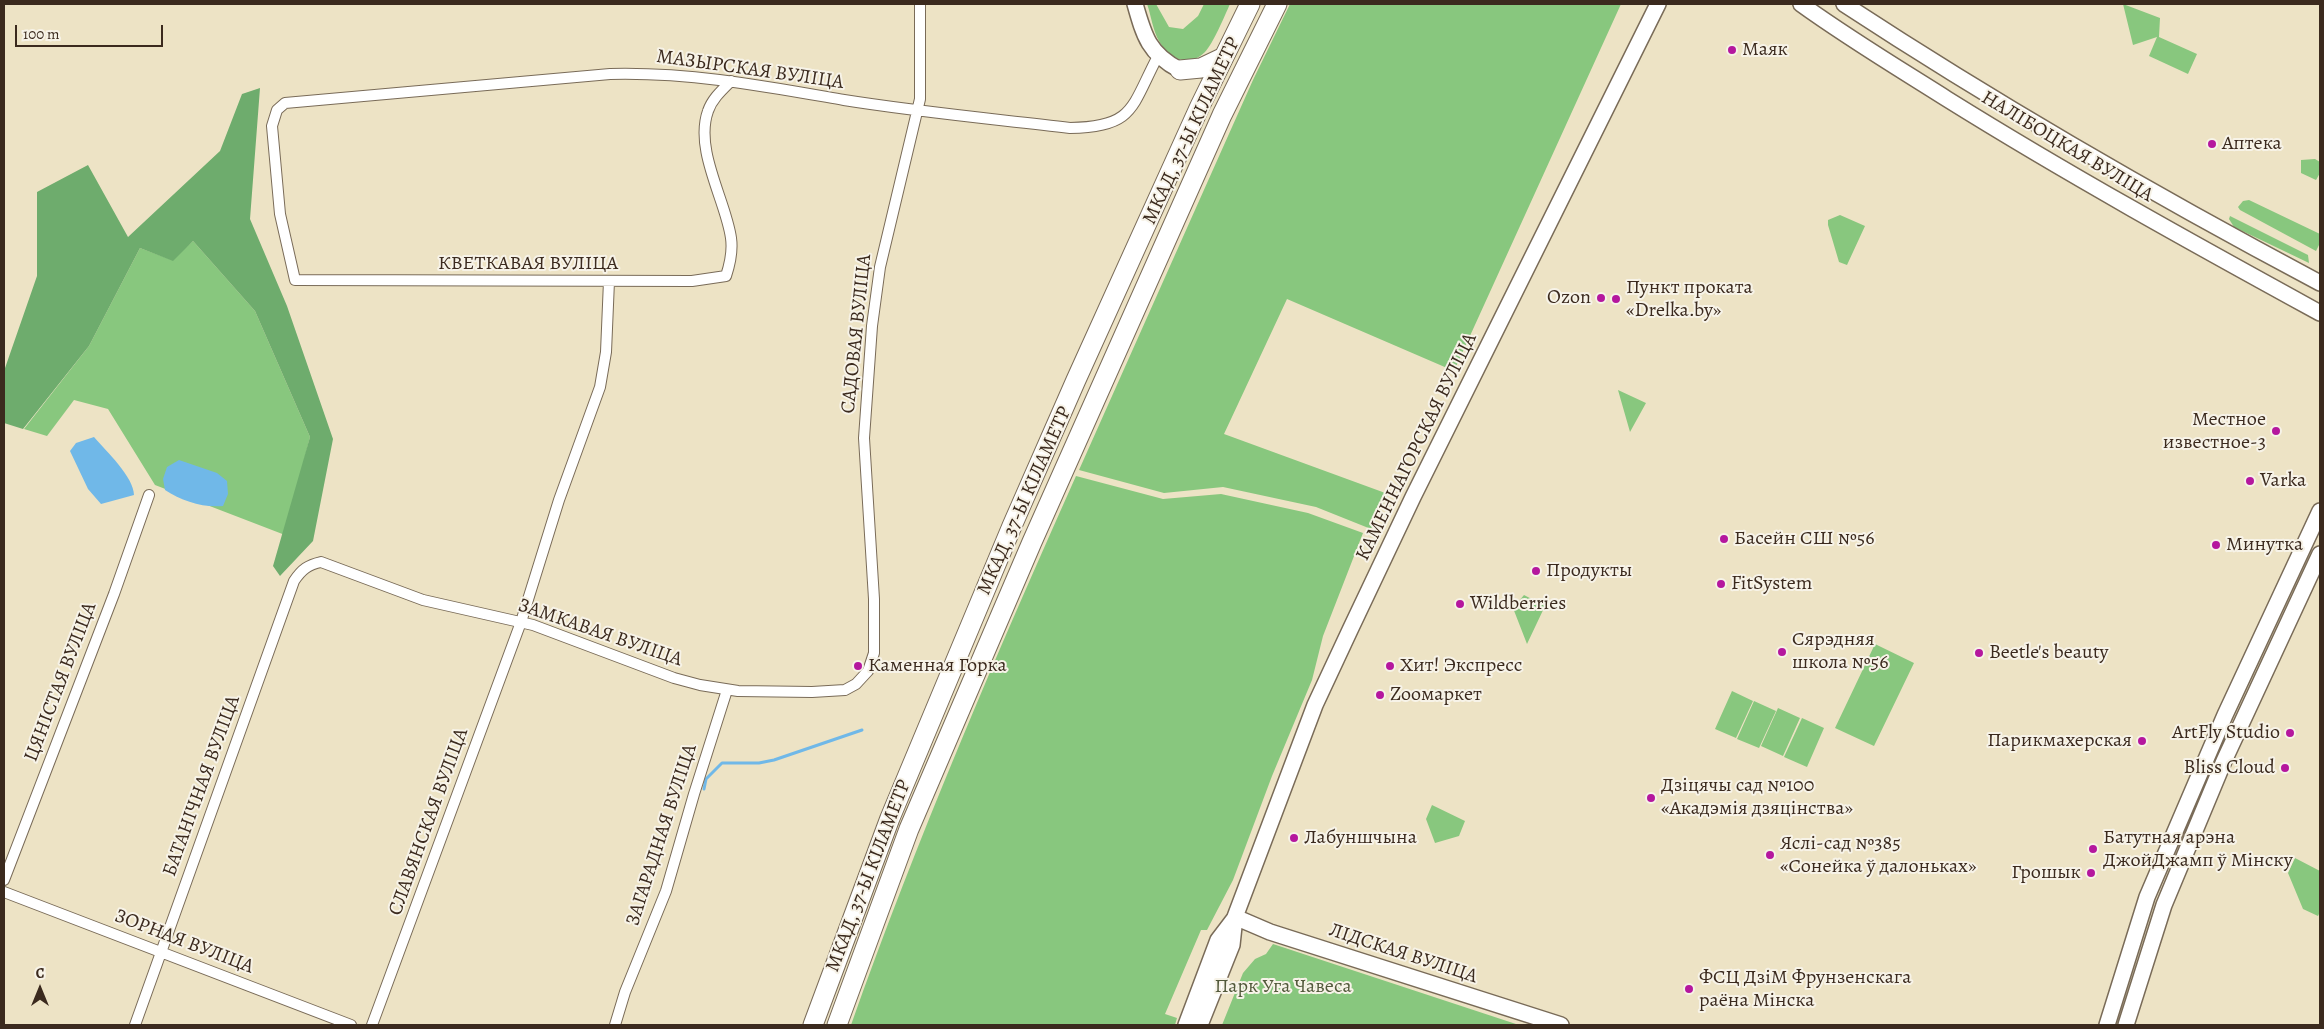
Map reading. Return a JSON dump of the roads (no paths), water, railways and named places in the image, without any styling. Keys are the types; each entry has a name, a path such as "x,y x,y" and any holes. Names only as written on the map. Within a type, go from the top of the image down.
{"highway":[{"name":"МКАД, 37-Ы КІЛАМЕТР","path":"813,1025 890,818 929,722 1076,380 1200,106 1250,4"},
{"name":"МКАД, 37-Ы КІЛАМЕТР","path":"837,1025 909,829 1020,568 1222,115 1276,4"},
{"path":"1180,70 1201,68 1224,57"},
{"path":"1180,70 1194,84 1199,93 1200,106"}],"main road":[{"path":"1135,4 1148,44 1158,56 1180,70"},
{"name":"КАМЕННАГОРСКАЯ ВУЛІЦА","path":"1200,1025 1232,945 1235,918 1315,705 1413,497 1658,4"},
{"name":"НАЛІБОЦКАЯ ВУЛІЦА","path":"1801,4 1881,58 2010,138 2145,216 2320,313"},
{"name":"НАЛІБОЦКАЯ ВУЛІЦА","path":"1844,4 2022,116 2218,228 2320,283"},
{"path":"2107,1025 2147,897 2228,707 2320,511"},
{"path":"2126,1025 2164,905 2224,761 2320,554"},
{"path":"2179,822 2195,830"},
{"name":"КАМЕННАГОРСКАЯ ВУЛІЦА","path":"1186,1025 1218,940 1235,918"},
{"name":"ЛІДСКАЯ ВУЛІЦА","path":"1235,918 1270,932 1560,1025"}],"street":[{"name":"САДОВАЯ ВУЛІЦА","path":"868,671 874,653 874,599 864,438 872,326 880,268 917,110 921,75 920,4"},
{"name":"МАЗЫРСКАЯ ВУЛІЦА","path":"277,110 285,103 610,74 656,73 731,81 917,110 1070,128 1092,128 1118,121 1129,111 1158,56"},
{"name":"КВЕТКАВАЯ ВУЛІЦА","path":"277,110 272,126 274,159 284,236 295,280 692,281 726,276 731,259 732,239 710,167 705,132 707,111 716,96 731,81"},
{"name":"СЛАВЯНСКАЯ ВУЛІЦА","path":"372,1025 519,627 559,500 600,387 606,352 609,282"},
{"name":"ЦЯНІСТАЯ ВУЛІЦА","path":"4,880 114,594 149,495"},
{"name":"ЗАМКАВАЯ ВУЛІЦА","path":"310,565 321,562 423,600 519,627 674,678 727,690 812,692 844,690 856,684 868,671"},
{"name":"БАТАНІЧНАЯ ВУЛІЦА","path":"135,1025 294,580 300,571 310,565"},
{"name":"ЗАГАРАДНАЯ ВУЛІЦА","path":"615,1025 625,992 666,891 727,690"},
{"name":"ЗОРНАЯ ВУЛІЦА","path":"4,892 351,1025"}],"water":[{"path":"94,437 125,472 133,488 134,495 101,504 88,489 70,451 76,443"},
{"path":"179,460 217,473 227,481 228,494 223,506 193,503 165,490 163,479 167,467"}],"waterway":[{"path":"704,789 706,779 722,763 759,763 774,760 862,730"}],"place":[{"name":"Маяк","path":"1732,50"},
{"name":"Аптека","path":"2212,144"},
{"name":"Ozon","path":"1601,298"},
{"name":"Пункт проката «Drelka.by»","path":"1616,299"},
{"name":"Местное известное-3","path":"2276,431"},
{"name":"Varka","path":"2250,481"},
{"name":"Басейн СШ №56","path":"1724,539"},
{"name":"Минутка","path":"2216,545"},
{"name":"Продукты","path":"1536,571"},
{"name":"FitSystem","path":"1721,584"},
{"name":"Wildberries","path":"1460,604"},
{"name":"Сярэдняя школа №56","path":"1782,652"},
{"name":"Beetle's beauty","path":"1979,653"},
{"name":"Каменная Горка","path":"858,666"},
{"name":"Хит! Экспресс","path":"1390,666"},
{"name":"Zooмаркет","path":"1380,695"},
{"name":"ArtFly Studio","path":"2290,733"},
{"name":"Парикмахерская","path":"2142,741"},
{"name":"Bliss Cloud","path":"2285,768"},
{"name":"Дзіцячы сад №100 «Акадэмія дзяцінства»","path":"1651,798"},
{"name":"Лабуншчына","path":"1294,838"},
{"name":"Батутная арэна ДжойДжамп ў Мінску","path":"2093,849"},
{"name":"Яслі-сад №385 «Сонейка ў далоньках»","path":"1770,855"},
{"name":"Грошык","path":"2091,873"},
{"name":"ФСЦ ДзіМ Фрунзенскага раёна Мінска","path":"1689,989"}],"park label":[{"name":"Парк Уга Чавеса","path":"1283,987"}]}
